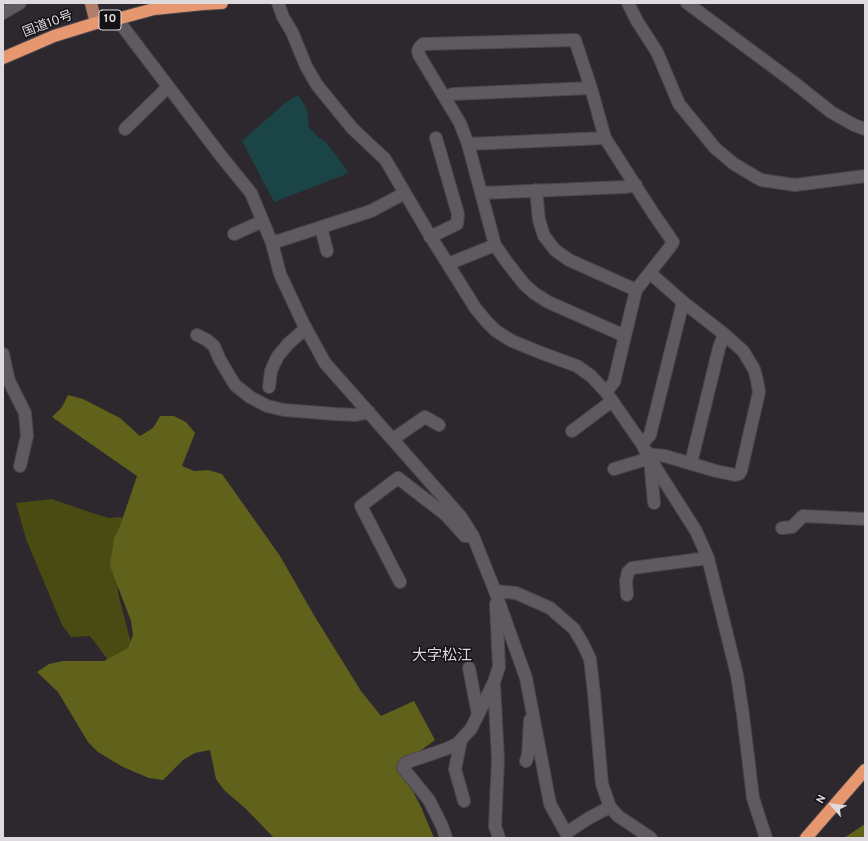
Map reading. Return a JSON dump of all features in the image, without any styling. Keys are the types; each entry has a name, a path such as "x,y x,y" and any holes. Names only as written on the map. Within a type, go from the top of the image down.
{"highway":[{"name":"国道10号","path":"3,58 54,36 96,23 154,10 222,3"},
{"path":"806,838 865,770"}],"main road":[{"path":"91,3 96,23"}],"street":[{"path":"3,13 20,3"},
{"path":"278,3 306,66 317,85 352,128 385,160 430,237 476,309 496,331 512,341 577,366 591,376 609,397 696,531 708,558 737,675 753,798 766,838"},
{"path":"628,3 637,21 657,52 679,104 715,148 734,164 761,180 795,184 865,176"},
{"path":"687,3 831,112 854,125 865,129"},
{"path":"117,19 251,193 272,243 280,274 306,328 326,363 461,517 473,536 495,591 526,678 550,804 566,833 589,818 610,808"},
{"path":"572,431 609,397 614,382 625,336 636,290 670,247 672,242 605,138 592,88 575,40 423,44 418,51 419,55 460,122 482,193 495,245 506,261 524,284 548,302 625,336"},
{"path":"125,129 168,87"},
{"path":"444,97 453,94 592,88"},
{"path":"430,237 458,224 458,214 436,138"},
{"path":"468,144 605,138"},
{"path":"482,193 625,188 636,185"},
{"path":"536,190 539,220 544,236 555,250 569,260 636,290"},
{"path":"272,243 370,210 405,193"},
{"path":"234,234 263,221"},
{"path":"321,227 327,251"},
{"path":"448,264 495,245"},
{"path":"614,469 646,452 691,463 716,472 735,475 739,474 741,471 759,392 754,369 743,351 650,273"},
{"path":"654,503 646,452 683,302"},
{"path":"269,387 271,371 278,356 288,344 306,328"},
{"path":"691,463 719,348 724,334"},
{"path":"197,335 208,340 214,346 220,360 235,385 250,397 267,406 284,410 335,414 356,415 369,412"},
{"path":"3,354 9,381 25,413 27,436 20,466"},
{"path":"393,439 425,417 439,425"},
{"path":"400,582 361,506 398,478 446,515 465,536 473,536"},
{"path":"782,528 792,527 803,516 865,519"},
{"path":"627,594 626,581 628,572 632,568 708,558"},
{"path":"446,838 442,826 429,800 403,768 405,763 457,744 471,729 494,682 499,667 495,591"},
{"path":"495,591 516,593 550,608 574,629 590,659 602,784 610,808 618,816 650,838"},
{"path":"468,668 478,714"},
{"path":"494,682 498,760 495,826 499,838"},
{"path":"526,761 528,754 529,721 533,714"},
{"path":"461,740 455,769 464,801"}],"shaded area":[{"path":"68,395 83,399 120,418 140,436 153,428 160,416 174,416 186,422 195,433 182,466 194,471 208,470 222,474 280,556 315,617 361,691 381,716 414,701 435,740 400,766 422,809 434,838 274,838 246,809 224,790 216,779 210,750 195,753 183,760 163,780 149,778 123,767 98,752 88,742 58,692 37,672 49,664 63,661 104,661 128,648 133,635 131,621 110,566 114,538 120,526 137,476 52,417 62,407"},
{"path":"52,499 109,518 121,517 126,522 117,560 118,593 132,647 111,664 90,636 71,637 62,625 26,539 16,503"},
{"path":"865,824 865,838 844,838"}],"water":[{"path":"298,95 307,109 309,127 318,137 326,142 349,173 274,202 242,141 285,103"}],"district":[{"name":"大字松江","path":"442,657"}]}
